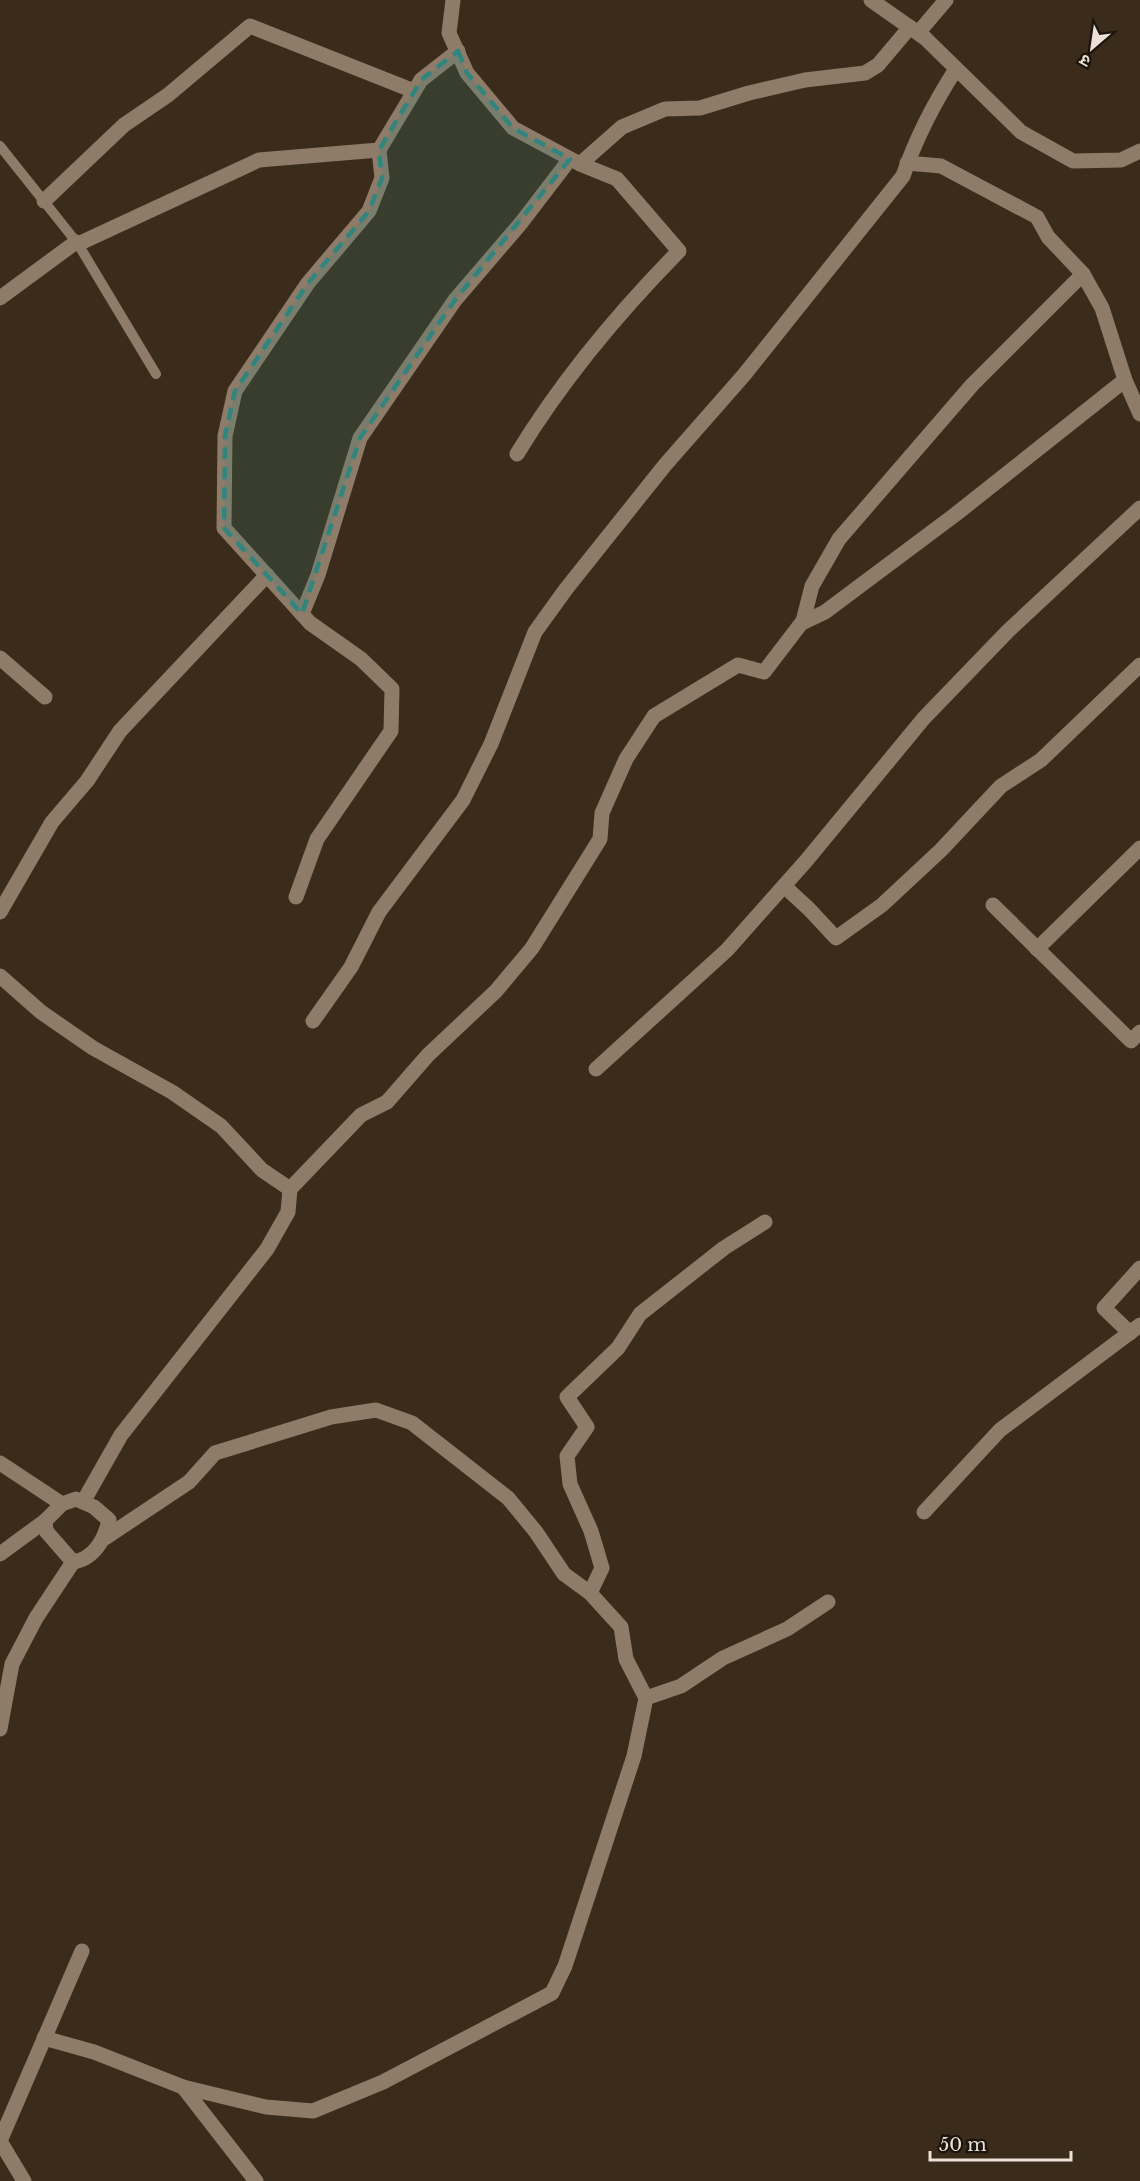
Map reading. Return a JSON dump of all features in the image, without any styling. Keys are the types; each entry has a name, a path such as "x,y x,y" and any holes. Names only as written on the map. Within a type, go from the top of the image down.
{"street":[{"path":"453,0 449,33 467,73 513,128 575,161 617,179 679,251 630,300 536,424 517,454"},
{"path":"871,0 914,30 1021,132 1073,161 1121,160 1140,151"},
{"path":"302,614 318,575 360,438 455,300 575,161 622,127 665,109 700,108 749,93 805,80 865,73 878,65 946,0"},
{"path":"44,201 124,125 168,95 250,26 414,91"},
{"path":"296,897 317,839 392,731 392,689 361,659 310,623 224,528 225,436 235,391 308,283 369,211 382,178 379,150 414,91 421,80 458,51"},
{"path":"313,1021 351,967 379,912 463,800 491,744 535,632 566,588 665,465 744,375 903,176 936,100 956,69"},
{"path":"0,298 77,243 259,160 379,150"},
{"path":"907,163 941,166 1037,217 1048,237 1083,274 1102,308 1125,380 1140,411"},
{"path":"83,1502 121,1435 267,1249 288,1212 290,1189 361,1115 387,1102 428,1055 496,991 532,948 600,839 602,813 626,759 654,716 738,665 764,672 802,623 812,586 839,539 972,385 1083,274"},
{"path":"802,623 825,612 947,520 1125,380"},
{"path":"596,1069 728,950 924,718 1008,631 1140,508"},
{"path":"0,912 52,822 87,781 120,731 267,575"},
{"path":"0,658 45,697"},
{"path":"784,886 836,938 882,904 941,850 1001,786 1041,760 1140,665"},
{"path":"1037,949 1140,848"},
{"path":"993,905 1131,1041 1140,1032"},
{"path":"0,976 41,1012 93,1048 172,1092 221,1126 262,1170 290,1189"},
{"path":"590,1593 602,1568 591,1531 570,1484 567,1456 587,1427 567,1397 618,1348 640,1314 724,1248 765,1222"},
{"path":"924,1512 1000,1430 1135,1329 1104,1308 1140,1268"},
{"path":"0,1729 12,1664 36,1618 73,1562 84,1560 105,1538 189,1482 215,1453 331,1417 376,1410 412,1423 508,1498 564,1574 590,1593 621,1627 626,1659 646,1698 634,1756 565,1966 552,1993 382,2082 313,2111 266,2107 183,2087 94,2052 45,2038"},
{"path":"0,1463 63,1504"},
{"path":"0,1554 45,1521 63,1504 76,1499 94,1507 109,1520 105,1538"},
{"path":"45,1521 46,1531 73,1562"},
{"path":"646,1698 681,1686 723,1658 787,1629 828,1602"},
{"path":"24,2181 0,2141 82,1951"},
{"path":"183,2087 256,2181"}],"lane":[{"path":"0,146 77,243 156,374"}],"highlighted area":[{"path":"458,51 467,73 513,128 570,159 455,300 360,438 302,614 224,528 225,436 235,391 308,283 369,211 382,178 379,150 421,80"}]}
